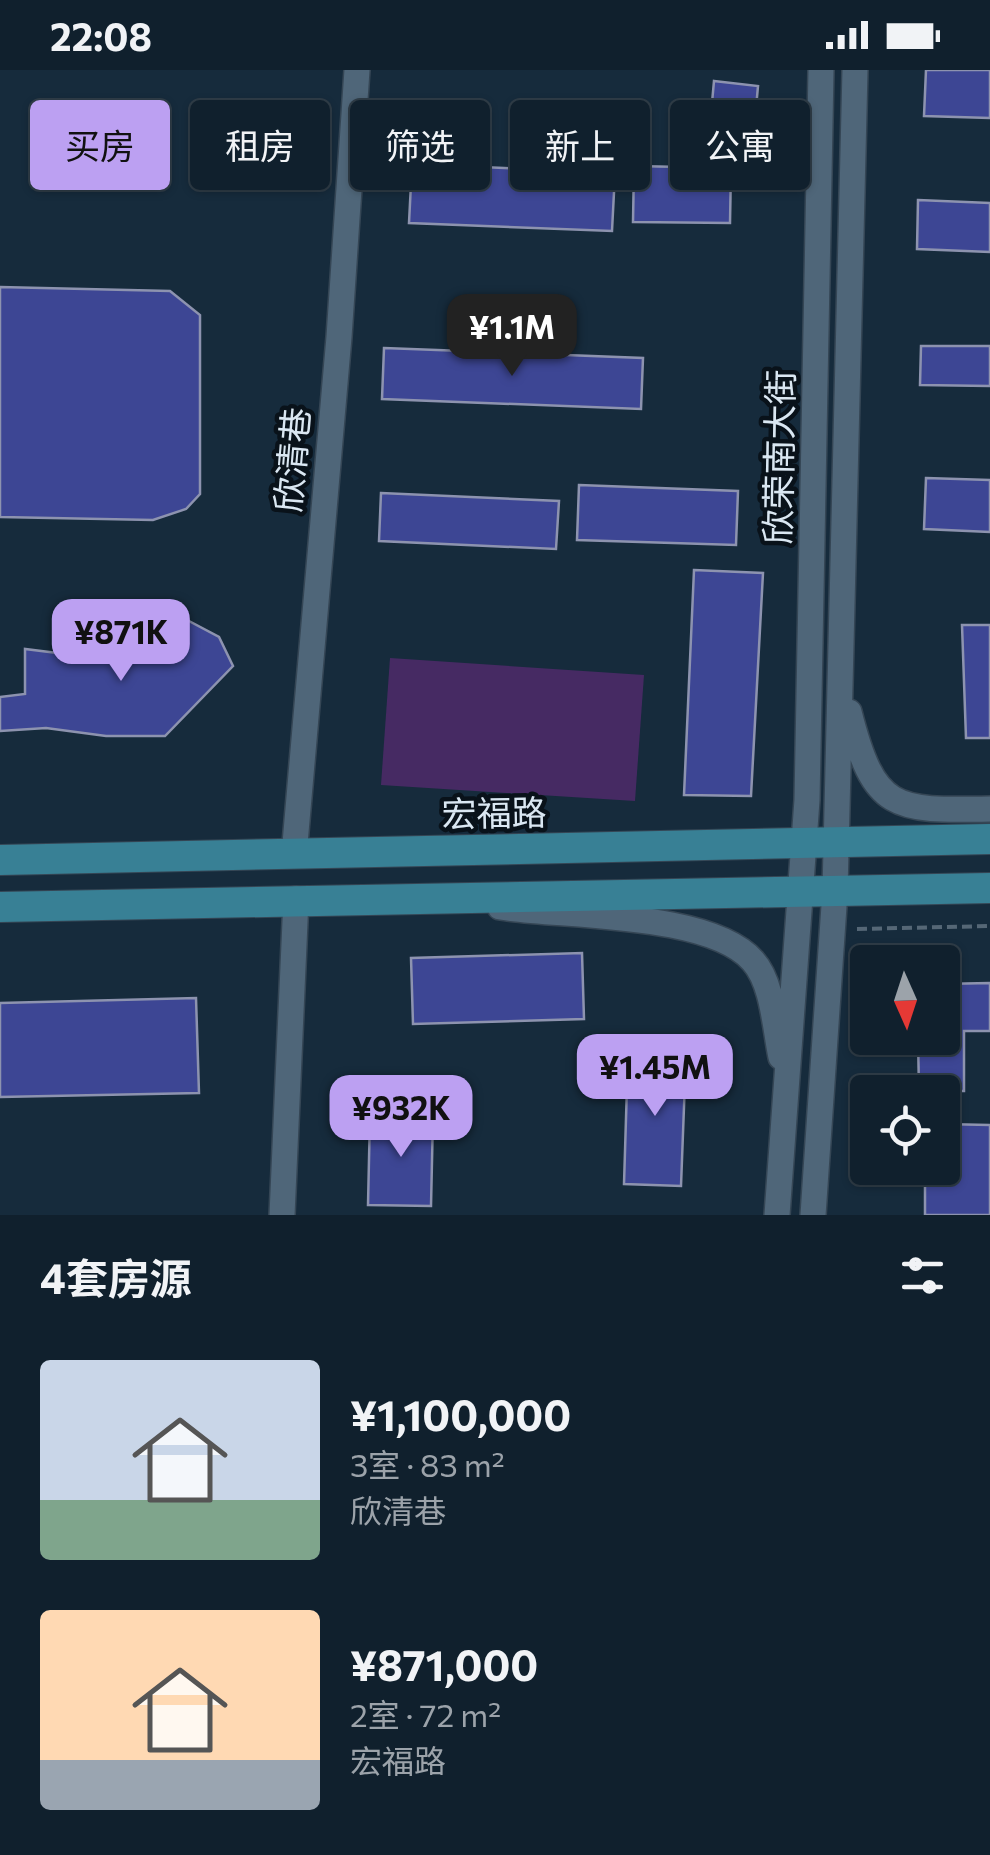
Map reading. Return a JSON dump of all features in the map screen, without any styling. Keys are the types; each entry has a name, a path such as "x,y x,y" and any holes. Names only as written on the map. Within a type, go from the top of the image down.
{"main road":[{"name":"宏福路","path":"0,860 805,846 990,839"},
{"path":"0,906 990,888"}],"street":[{"name":"欣清巷","path":"294,855 357,70"},
{"name":"欣荣南大街","path":"777,1215 805,846 821,70"},
{"name":"欣荣南大街","path":"813,1215 835,891 855,70"},
{"path":"841,680 861,761 882,790 918,810 990,809"},
{"path":"446,898 558,916 670,922 717,936 754,961 766,989 787,1087"},
{"path":"282,1215 296,900"}],"path":[{"path":"832,930 990,926"}],"shaded area":[{"path":"390,658 644,675 635,801 381,785"}],"building":[{"path":"926,70 990,70 990,118 924,116"},
{"path":"714,81 758,86 757,100 712,100"},
{"path":"650,166 670,167 670,190 731,190 730,223 633,222 634,190 650,190"},
{"path":"490,167 510,168 510,190 614,190 612,231 409,223 411,190 490,190"},
{"path":"918,200 990,203 990,252 917,249"},
{"path":"0,287 170,291 200,315 200,494 186,509 153,520 0,517"},
{"path":"921,346 990,346 990,386 920,385"},
{"path":"384,348 643,358 641,409 382,399"},
{"path":"926,478 990,480 990,532 924,529"},
{"path":"579,485 738,491 736,545 577,540"},
{"path":"381,493 559,501 556,549 379,541"},
{"path":"694,570 763,573 751,796 684,795"},
{"path":"170,611 219,637 233,666 165,736 106,736 46,728 0,731 0,697 25,694 25,649 105,659"},
{"path":"962,625 990,625 990,738 966,738"},
{"path":"582,953 584,1019 413,1024 411,958"},
{"path":"990,983 990,1031 964,1031 964,1091 960,1091 960,1075 919,1075 918,1055 960,1055 960,984"},
{"path":"196,998 199,1093 0,1097 0,1003"},
{"path":"628,1053 686,1054 681,1186 624,1184"},
{"path":"370,1115 433,1116 431,1206 368,1205"},
{"path":"960,1124 990,1125 990,1215 925,1215 925,1185 960,1185"}]}
